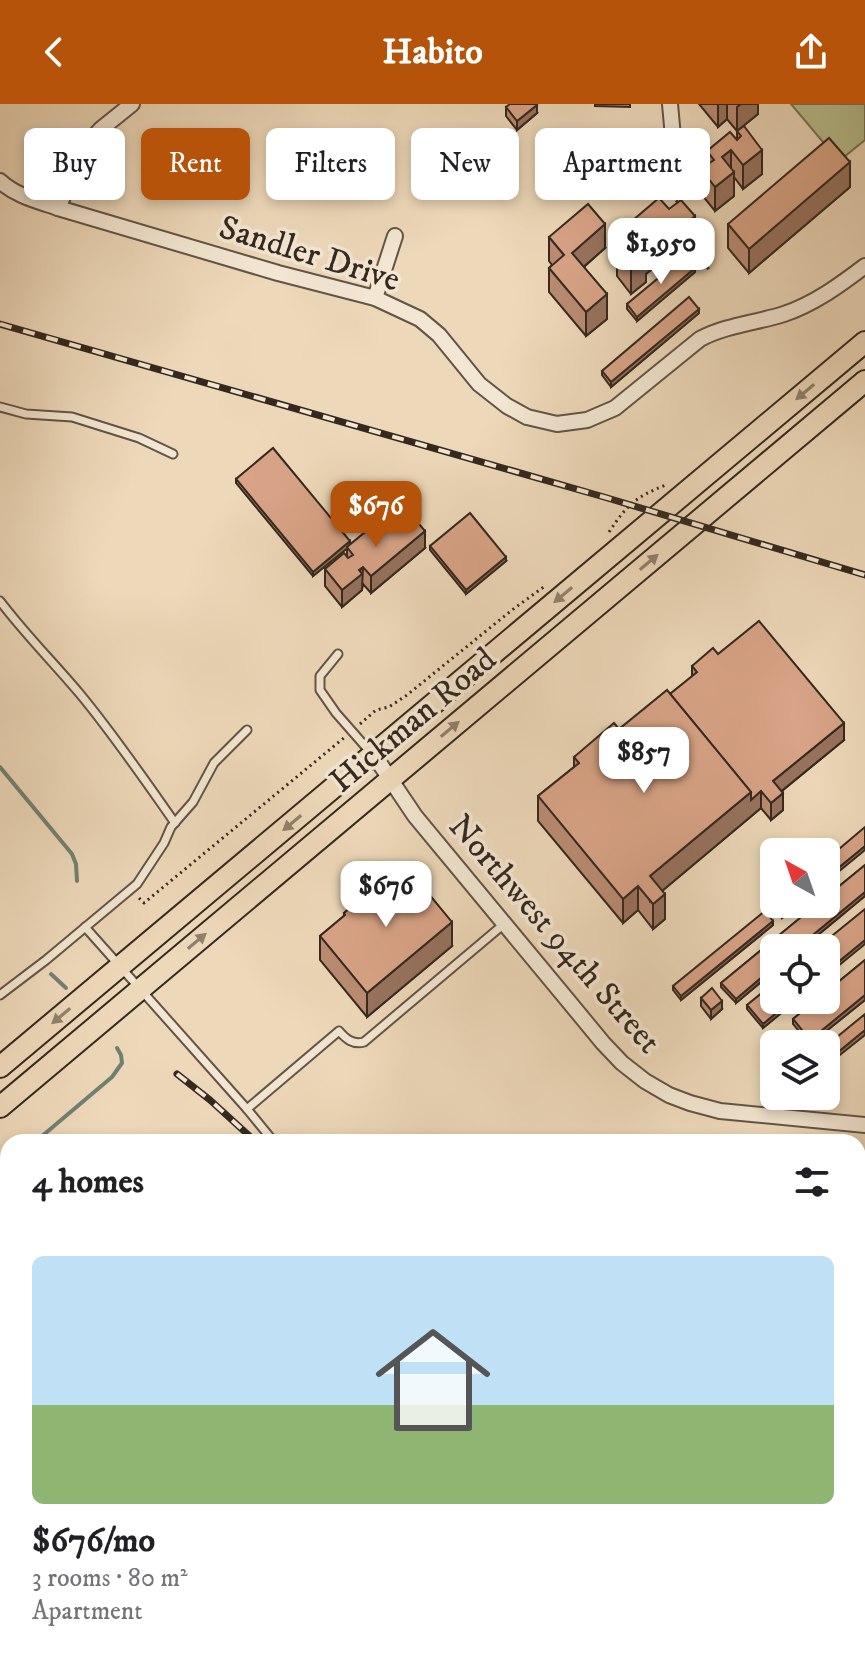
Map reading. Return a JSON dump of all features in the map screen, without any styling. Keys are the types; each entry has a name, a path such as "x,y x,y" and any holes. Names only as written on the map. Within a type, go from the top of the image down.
{"main road":[{"name":"Hickman Road","path":"0,1067 865,342"},
{"name":"Hickman Road","path":"0,1107 865,381"}],"street":[{"path":"58,208 85,147 101,129 132,104"},
{"path":"670,104 672,128"},
{"name":"Sandler Drive","path":"0,181 29,198 58,208 278,273 375,298 420,319 439,335 479,384 507,406 527,417 557,424 587,420 615,408 700,339 715,331 785,314 808,304 865,266"},
{"path":"375,298 395,236"},
{"name":"Northwest 94th Street","path":"374,755 415,816 504,924 613,1053 645,1081 669,1095 720,1111 865,1125"}],"lane":[{"path":"0,407 26,414 72,417 139,438 173,454"},
{"path":"0,601 23,632 79,692 175,823"},
{"path":"338,654 320,676 320,690 374,755"},
{"path":"0,995 131,889 175,823 193,802 214,763 247,730"},
{"path":"247,1109 339,1031 354,1043 364,1042 504,924"},
{"path":"85,927 267,1134"}],"path":[{"path":"677,200 682,208"},
{"path":"691,218 708,238 693,250 711,272"},
{"path":"607,535 621,514 640,496 672,482"},
{"path":"131,889 144,903 376,710 389,707 407,695 550,582"}],"green space":[{"path":"791,104 865,104 865,140 839,161"}],"building":[{"path":"510,104 537,105 517,121 506,107"},
{"path":"744,126 762,150 743,165 731,150 722,157 734,172 715,187 710,181 710,163 714,160 710,149 730,132 737,140 741,136 737,131"},
{"path":"829,138 850,162 749,249 728,224"},
{"path":"657,200 661,200 669,209 681,200 695,216 681,228 677,224 642,253 646,258 631,269 617,252 628,242 619,232"},
{"path":"588,204 605,224 572,253 607,294 586,312 549,268 564,255 549,237"},
{"path":"685,256 695,268 637,317 627,304"},
{"path":"689,297 699,309 611,382 602,371"},
{"path":"273,448 350,541 313,572 236,479"},
{"path":"405,507 425,531 371,576 363,567 359,570 362,574 342,590 325,569 344,553 348,558 353,555 347,547 370,528 374,533"},
{"path":"470,513 506,557 466,590 430,546"},
{"path":"759,621 844,723 773,781 783,793 771,803 761,791 751,800 751,792 670,694 697,672 692,666 713,648 718,654"},
{"path":"667,690 751,792 650,876 665,894 653,904 638,886 623,899 538,796 579,763 574,757 614,723 619,729"},
{"path":"865,827 865,846 840,867 840,848"},
{"path":"405,865 452,922 367,993 320,936 355,903 357,905"},
{"path":"865,865 865,892 840,913 840,886"},
{"path":"865,909 865,940 840,961 840,934 834,934"},
{"path":"760,915 760,918 773,921 681,996 673,986"},
{"path":"800,918 833,918 814,934 781,934"},
{"path":"760,951 760,979 736,999 721,983"},
{"path":"865,960 865,995 822,1030 802,1030 793,1019 799,1014 840,1014 840,981"},
{"path":"712,988 722,1001 711,1010 701,998"},
{"path":"760,994 760,1014 775,1014 763,1024 747,1005"},
{"path":"865,1014 865,1030 840,1051 840,1035"}],"waterway":[{"path":"0,767 72,854 77,881"},
{"path":"51,974 66,988"},
{"path":"44,1134 112,1077 122,1063 117,1048"}],"railway":[{"path":"0,324 865,575"},
{"path":"177,1074 247,1134"}]}
